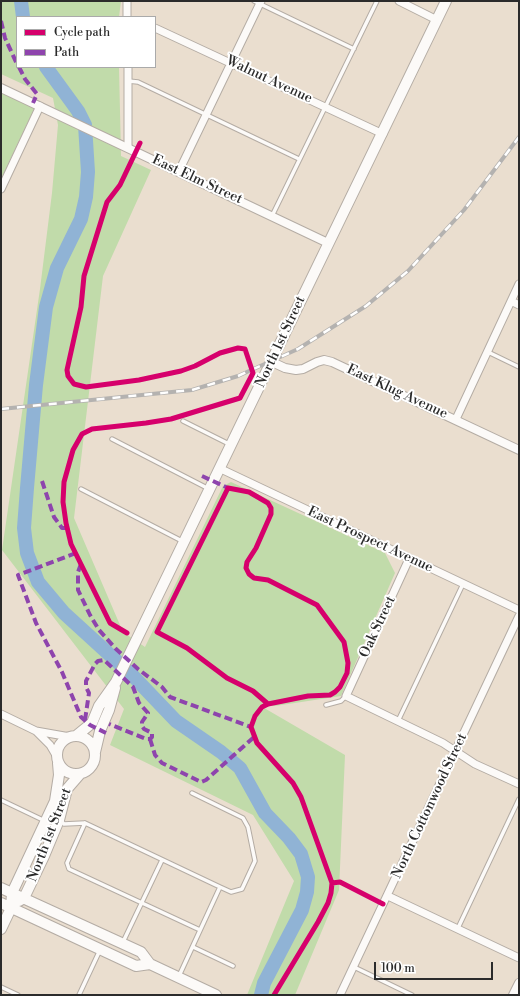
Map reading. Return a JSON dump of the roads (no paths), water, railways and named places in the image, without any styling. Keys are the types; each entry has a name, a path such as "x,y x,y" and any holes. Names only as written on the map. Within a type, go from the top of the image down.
{"main road":[{"name":"North 1st Street","path":"73,737 92,723 100,706 116,682 211,490 328,243 383,134 446,1"},
{"name":"North 1st Street","path":"94,756 98,736 109,710 116,682"},
{"path":"73,737 88,740 94,750 94,756 90,767 80,774 67,772 57,760 60,744 73,737"},
{"name":"North 1st Street","path":"12,908 12,893 56,801 59,776 57,760"},
{"name":"North 1st Street","path":"12,908 24,898 59,820 67,788 80,774"},
{"path":"1,888 141,952 150,964 209,994"},
{"path":"1,902 136,966 150,964"},
{"path":"1,929 12,908"}],"street":[{"path":"127,1 128,16"},
{"path":"399,1 437,20"},
{"path":"179,171 205,115 232,63 259,2"},
{"name":"Walnut Avenue","path":"156,28 383,134"},
{"path":"128,68 128,148"},
{"name":"East Elm Street","path":"1,88 179,171 328,243"},
{"path":"1,189 40,106"},
{"path":"456,419 519,284"},
{"path":"511,301 519,305"},
{"name":"East Klug Avenue","path":"272,362 285,368 296,370 303,369 316,362 332,362 456,419 519,450"},
{"name":"East Prospect Avenue","path":"221,468 519,610"},
{"name":"Oak Street","path":"346,696 409,558"},
{"name":"North Cottonwood Street","path":"340,995 519,616"},
{"path":"346,696 443,743 475,764 519,784"},
{"path":"1,714 36,731 73,737"},
{"path":"36,731 50,745 57,760"},
{"path":"388,896 519,958"},
{"path":"513,995 519,983"}],"lane":[{"path":"272,216 377,1"},
{"path":"259,2 354,49"},
{"path":"128,81 138,82 299,159"},
{"path":"488,352 519,367"},
{"path":"183,421 232,445"},
{"path":"112,439 211,490"},
{"path":"81,490 185,542"},
{"path":"398,721 463,584"},
{"path":"326,705 341,701 346,696"},
{"path":"59,820 64,824 85,823 231,892 242,889 255,861 248,827 243,818 192,793"},
{"path":"458,928 519,799"},
{"path":"1,800 47,822"},
{"path":"85,823 66,863 69,869 200,930"},
{"path":"122,943 162,860"},
{"path":"178,977 220,887"},
{"path":"192,947 233,966"},
{"path":"80,995 100,949"},
{"path":"354,967 412,995"},
{"path":"1,987 18,995"}],"waterway":[{"path":"21,1 23,16"},
{"path":"47,68 78,111 85,125 88,172 86,197 81,219 57,268 46,307 36,385 27,488 24,528 27,553 38,582 64,613 133,676 176,721 221,752 240,768 265,813 289,838 301,854 308,877 307,892 302,910 264,983 261,995"}],"railway":[{"path":"1,409 192,390 238,376 298,349 366,306 408,271 464,210 519,137"}]}
